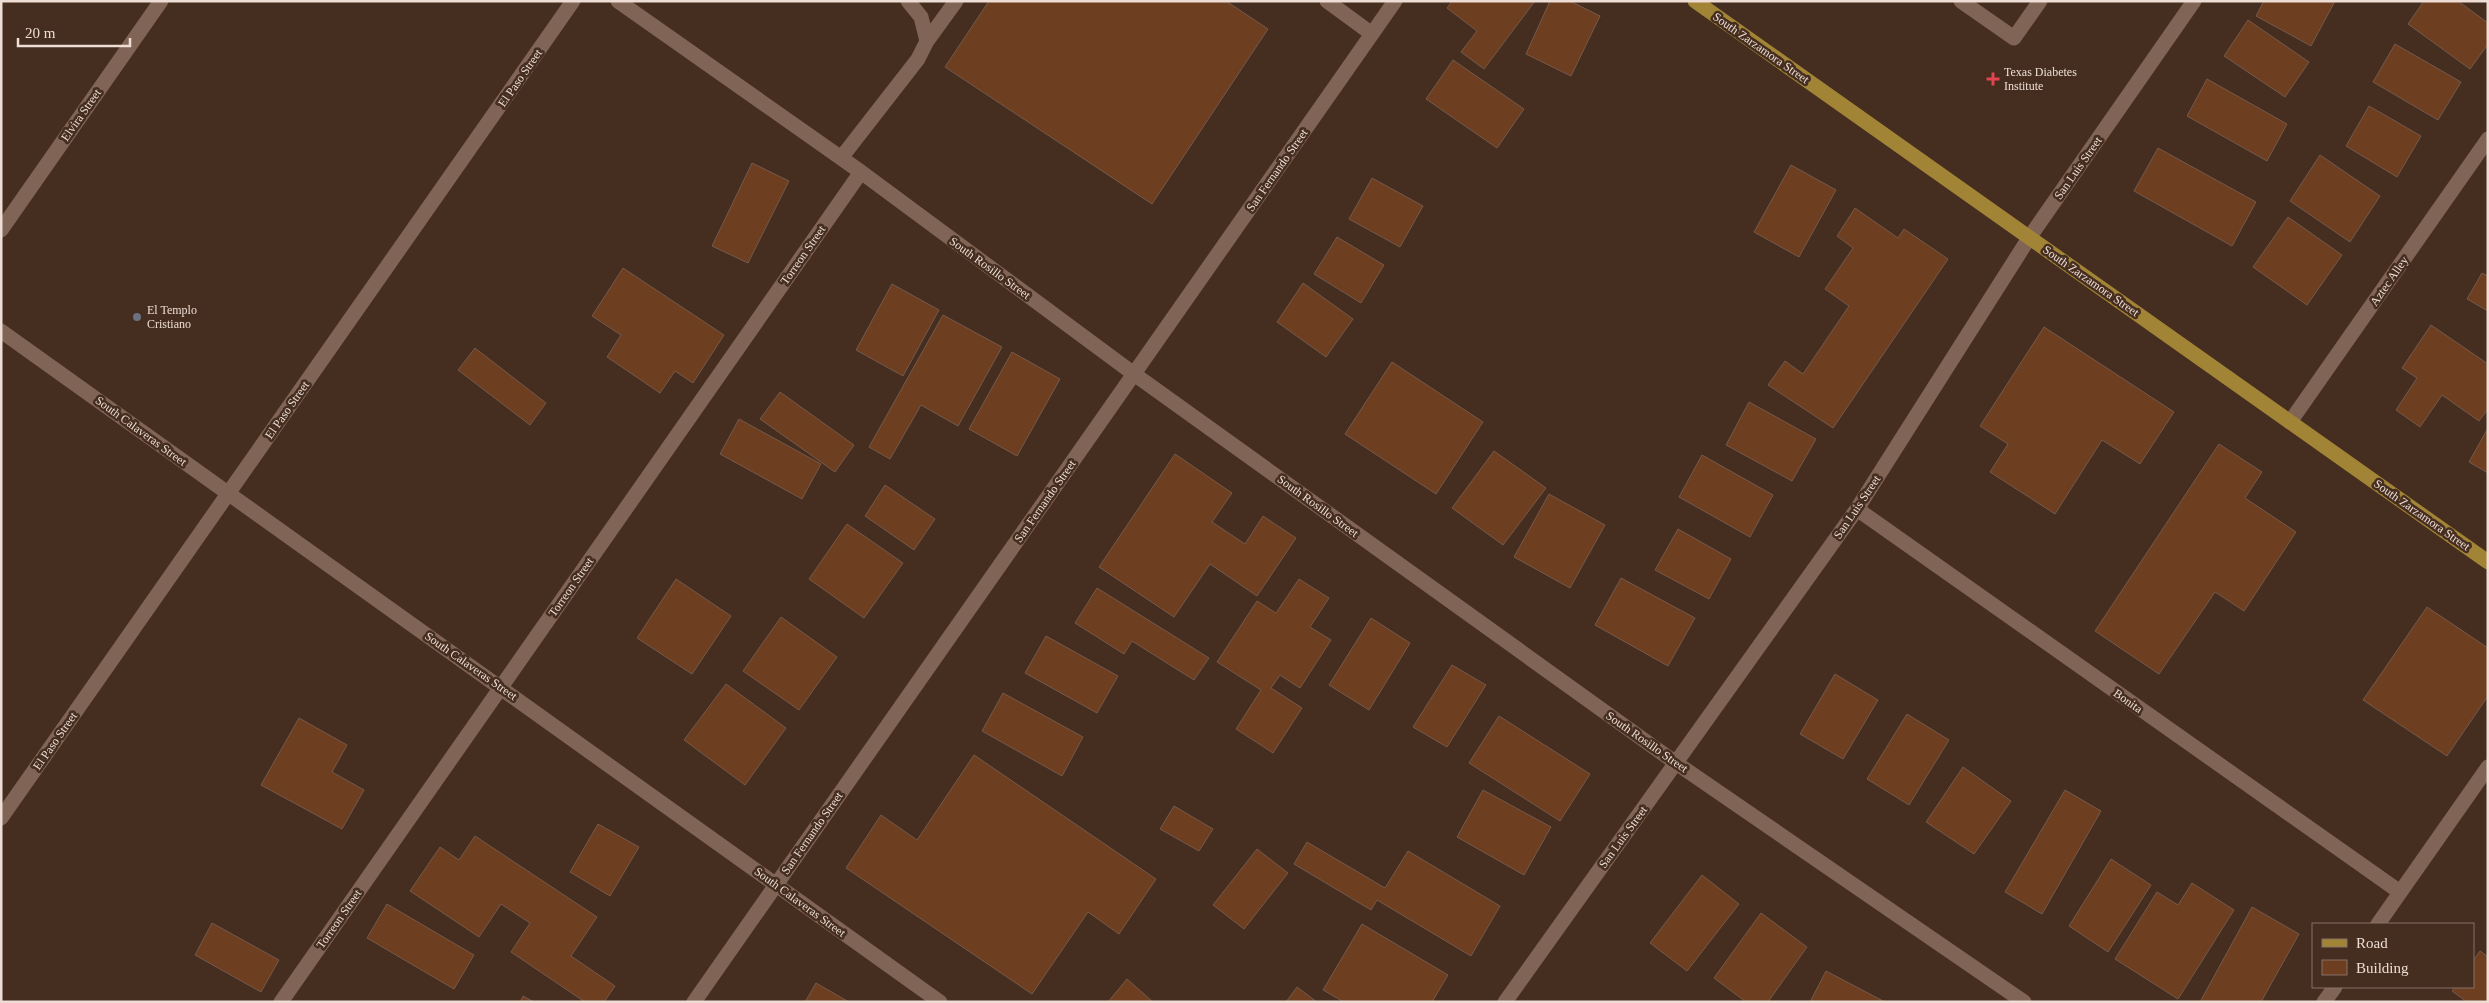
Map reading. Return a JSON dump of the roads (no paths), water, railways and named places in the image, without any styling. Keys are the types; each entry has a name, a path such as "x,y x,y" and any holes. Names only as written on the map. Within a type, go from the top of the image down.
{"main road":[{"name":"South Zarzamora Street","path":"1705,3 2029,238 2488,562"}],"street":[{"name":"Elvira Street","path":"1,230 161,1"},
{"name":"El Paso Street","path":"1,818 574,1"},
{"name":"South Rosillo Street","path":"618,1 861,172 1134,374 1676,763 2024,1002"},
{"path":"908,1 922,17 927,41"},
{"path":"841,158 918,59 927,41 956,1"},
{"path":"1326,1 1372,34"},
{"name":"San Fernando Street","path":"694,1002 1396,1"},
{"path":"1961,1 2014,38 2040,1"},
{"name":"San Luis Street","path":"1505,1002 1857,509 2029,238 2194,1"},
{"name":"Aztec Alley","path":"2290,422 2488,139"},
{"name":"Torreon Street","path":"281,1002 861,172"},
{"name":"South Calaveras Street","path":"1,331 940,1002"},
{"name":"Bonita","path":"1857,509 2400,892"},
{"path":"2379,923 2488,768"},
{"path":"2324,1002 2334,988"}],"place":[{"name":"Texas Diabetes Institute","path":"1993,79"},
{"name":"El Templo Cristiano","path":"137,317"}]}
